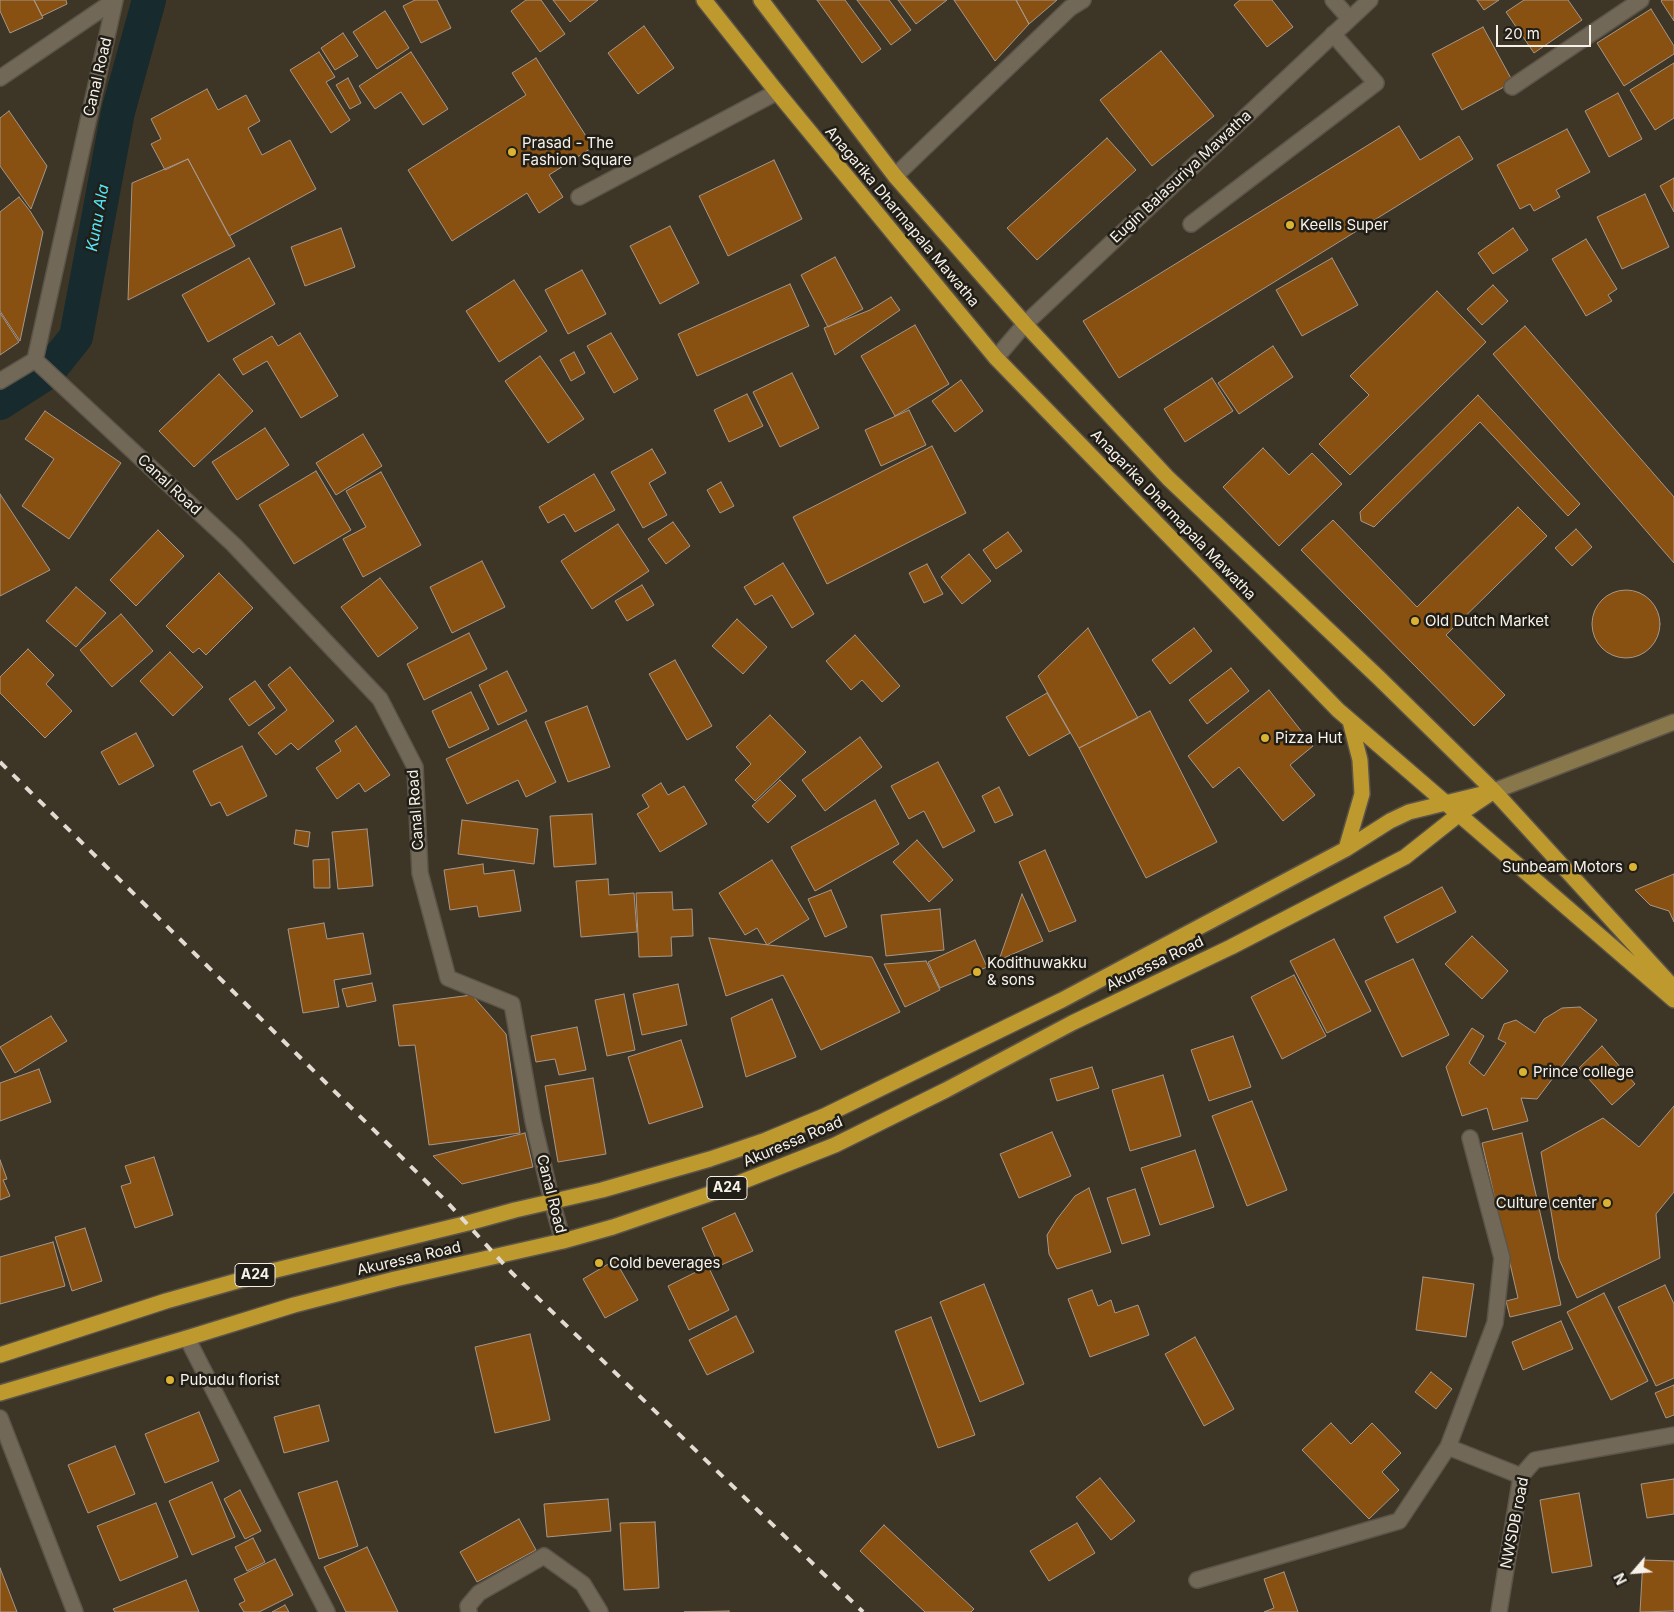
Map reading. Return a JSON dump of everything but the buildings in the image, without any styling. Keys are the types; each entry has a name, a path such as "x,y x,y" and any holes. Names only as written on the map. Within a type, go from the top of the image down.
{"highway":[{"name":"Anagarika Dharmapala Mawatha","path":"704,0 777,92 996,358 1350,721 1674,1000"},
{"name":"Anagarika Dharmapala Mawatha","path":"761,0 894,176 1025,324 1168,478 1494,790 1674,988"},
{"path":"1346,849 1362,794 1360,760 1350,721"},
{"name":"Akuressa Road","path":"0,1355 166,1301 266,1272 602,1190 710,1159 766,1140 824,1116 1062,1000 1346,849 1408,812 1494,790"},
{"name":"Akuressa Road","path":"0,1393 187,1338 294,1304 394,1279 563,1241 614,1227 721,1190 835,1145 946,1090 1072,1023 1231,947 1405,857 1458,815 1494,790"}],"main road":[{"path":"1494,790 1674,722"}],"street":[{"path":"0,78 115,0"},
{"name":"Canal Road","path":"115,0 35,360 234,545 380,699 415,767 420,873 448,978 512,1004 533,1121 563,1241"},
{"path":"894,176 1070,8 1083,0"},
{"path":"1333,0 1349,18"},
{"name":"Eugin Balasuriya Mawatha","path":"996,358 1025,324 1370,0"},
{"path":"1512,87 1641,0"},
{"path":"1192,224 1376,84 1333,34"},
{"path":"579,197 777,92"},
{"path":"0,381 35,360"},
{"path":"1197,1580 1399,1521 1448,1447 1495,1323 1502,1258 1470,1138"},
{"path":"187,1338 327,1612"},
{"path":"0,1418 76,1612"},
{"name":"NWSDB road","path":"1499,1612 1521,1476 1535,1460 1674,1435"},
{"path":"1448,1447 1521,1476"},
{"path":"468,1612 468,1606 479,1593 544,1556 583,1584 600,1612"}],"waterway":[{"name":"Kunu Ala","path":"0,403 48,372 76,337 118,112 149,0"}],"railway":[{"path":"0,762 447,1202 511,1272 863,1612"}],"place":[{"name":"Prasad - The Fashion Square","path":"512,152"},
{"name":"Keells Super","path":"1290,225"},
{"name":"Old Dutch Market","path":"1415,621"},
{"name":"Pizza Hut","path":"1265,738"},
{"name":"Sunbeam Motors","path":"1633,867"},
{"name":"Kodithuwakku & sons","path":"977,972"},
{"name":"Prince college","path":"1523,1072"},
{"name":"Culture center","path":"1607,1203"},
{"name":"Cold beverages","path":"599,1263"},
{"name":"Pubudu florist","path":"170,1380"}]}
